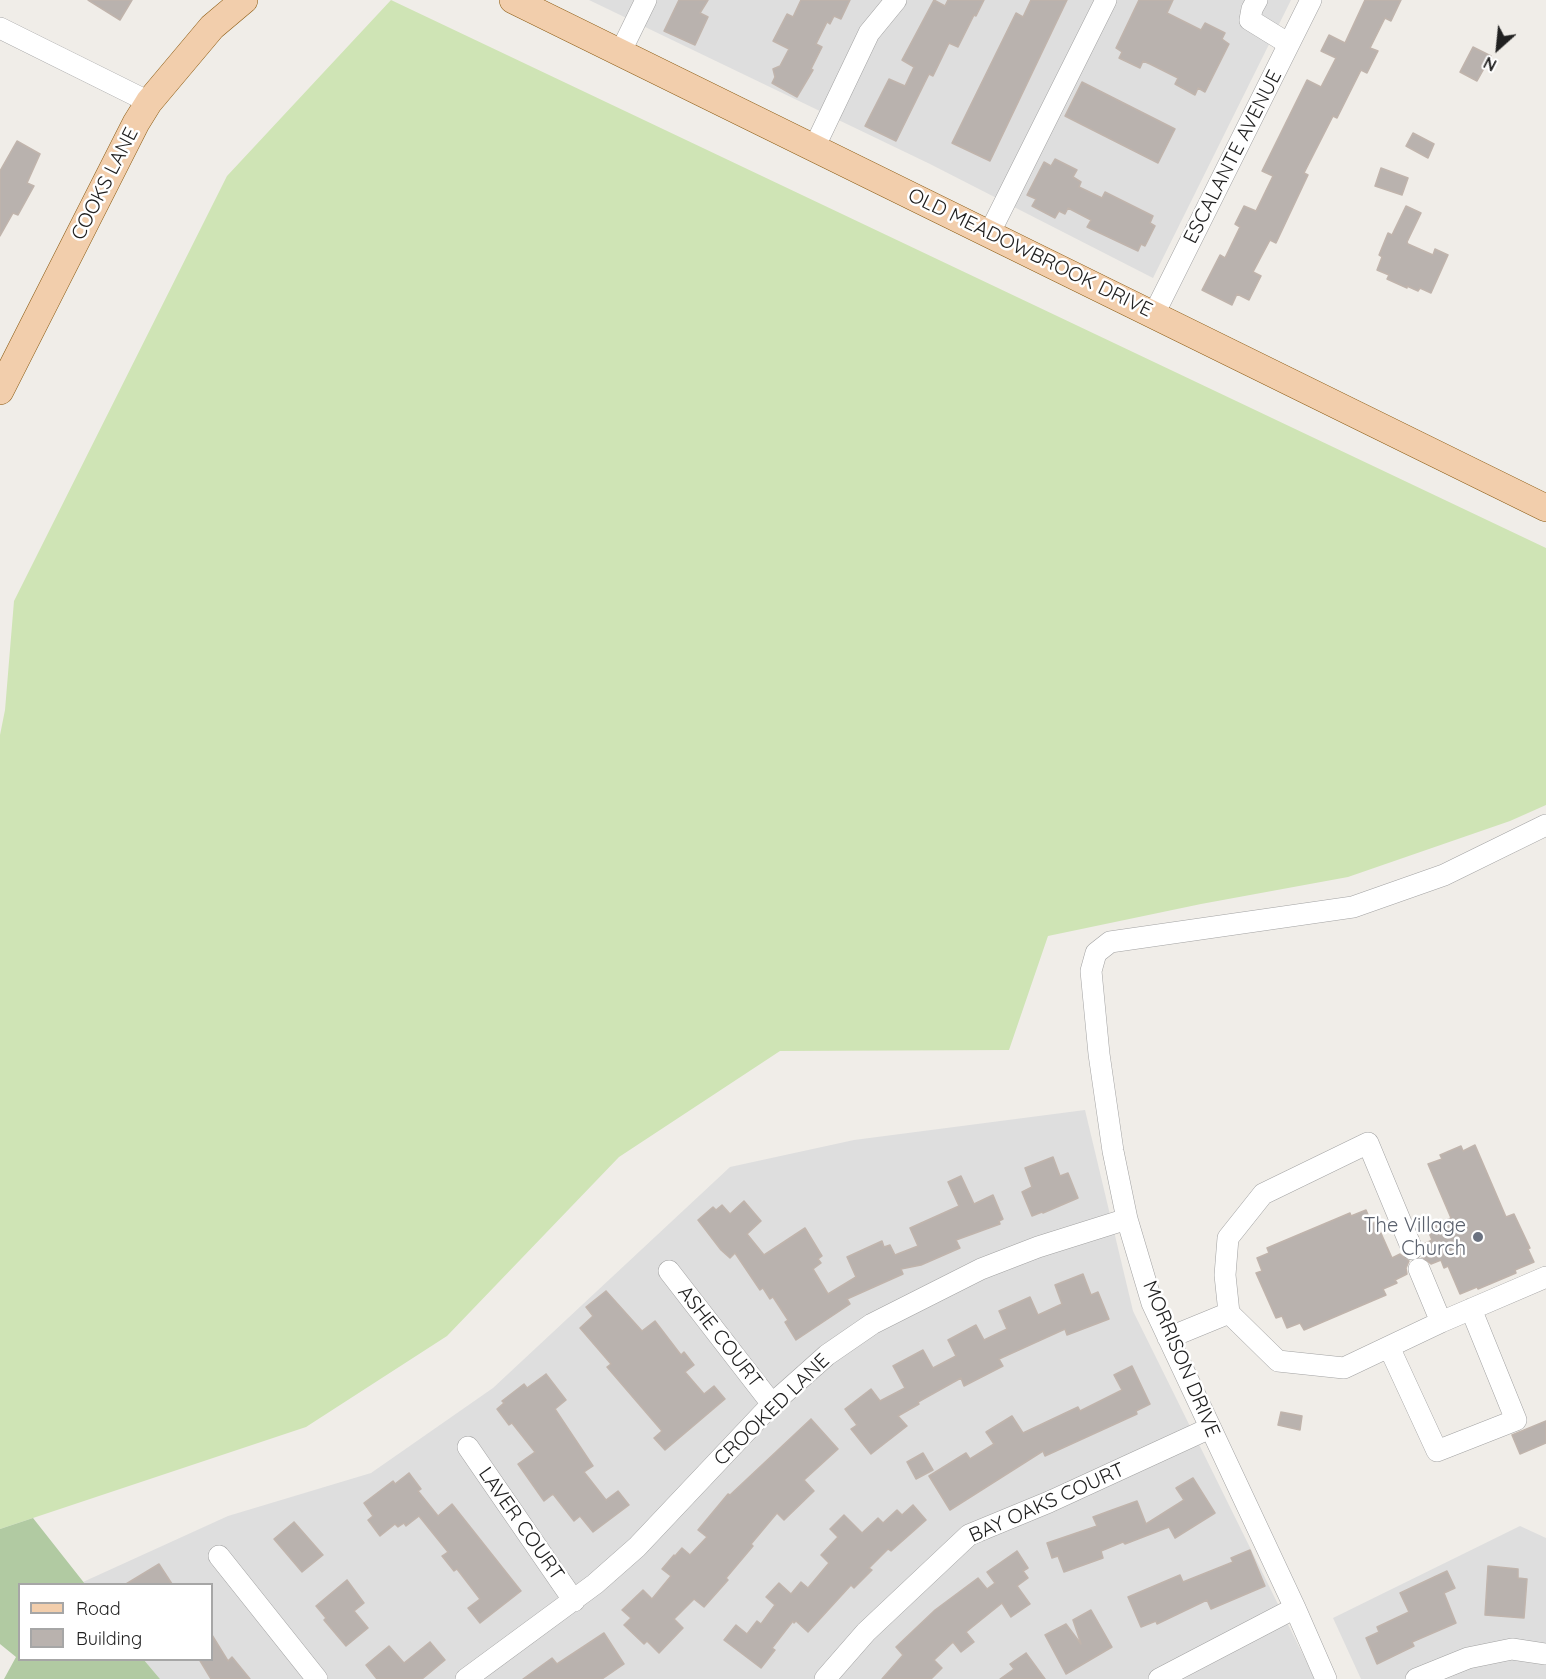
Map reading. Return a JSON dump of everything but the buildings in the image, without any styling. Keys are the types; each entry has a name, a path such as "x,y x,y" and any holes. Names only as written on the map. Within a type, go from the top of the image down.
{"main road":[{"name":"COOKS LANE","path":"0,392 130,134 149,102 212,27 244,0"},
{"name":"OLD MEADOWBROOK DRIVE","path":"513,0 1546,508"}],"street":[{"path":"620,52 646,0"},
{"path":"814,148 869,33 896,0"},
{"path":"989,234 1106,0"},
{"path":"1257,0 1250,20 1289,44"},
{"name":"ESCALANTE AVENUE","path":"1154,314 1311,0"},
{"path":"0,28 149,102"},
{"name":"MORRISON DRIVE","path":"1326,1679 1296,1608 1152,1302 1127,1218 1113,1151 1099,1054 1091,971 1096,953 1110,942 1353,907 1444,875 1546,825"},
{"path":"1412,1249 1368,1143 1263,1194 1228,1239 1225,1275 1229,1313 1278,1361 1344,1368 1441,1322 1546,1277"},
{"name":"CROOKED LANE","path":"466,1679 596,1584 637,1547 772,1404 827,1355 872,1324 981,1269 1038,1247 1127,1218"},
{"path":"1419,1269 1441,1322"},
{"name":"ASHE COURT","path":"669,1271 772,1404"},
{"path":"1389,1347 1437,1451 1516,1419 1471,1309"},
{"path":"1168,1338 1229,1313"},
{"name":"BAY OAKS COURT","path":"825,1679 866,1632 969,1535 1050,1502 1210,1428"},
{"name":"LAVER COURT","path":"468,1447 574,1601"},
{"path":"219,1556 317,1679"},
{"path":"1159,1679 1296,1608"},
{"path":"1416,1679 1468,1658 1512,1650 1546,1654"}],"shaded area":[{"path":"589,0 1291,0 1153,278 930,164"},
{"path":"1085,1110 1133,1311 1315,1679 160,1679 145,1661 213,1661 213,1583 83,1582 228,1516 371,1473 493,1388 730,1167 854,1140"},
{"path":"1520,1526 1546,1538 1546,1679 1361,1679 1333,1618"}],"green space":[{"path":"391,0 1546,548 1546,805 1510,821 1348,877 1201,904 1048,936 1009,1050 780,1051 619,1157 447,1336 306,1427 0,1529 0,735 5,710 14,601 227,176"},
{"path":"33,1518 84,1583 18,1583 18,1661 145,1661 160,1679 4,1679 16,1657 0,1644 0,1529"}],"place":[{"name":"The Village Church","path":"1478,1237"}]}
